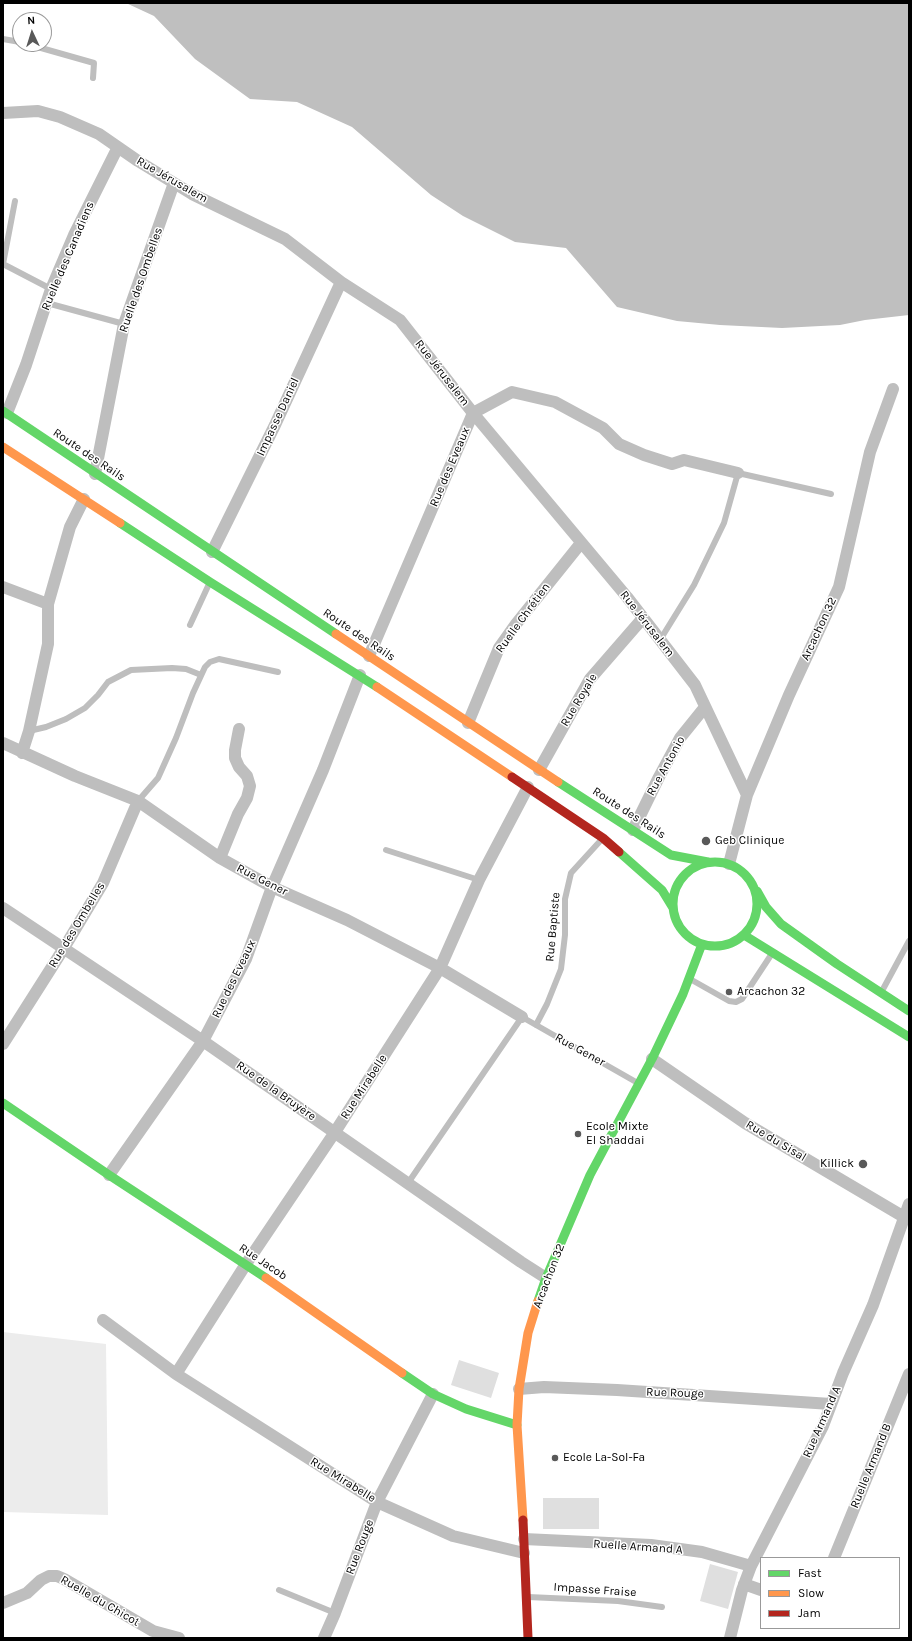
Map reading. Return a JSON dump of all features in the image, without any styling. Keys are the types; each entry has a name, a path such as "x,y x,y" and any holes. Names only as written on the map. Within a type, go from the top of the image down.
{"main road":[{"name":"Route des Rails","path":"5,412 95,474 539,770 672,855 708,862"},
{"path":"3,447 210,582 360,675 603,838 662,890 673,908 676,920 682,930 691,939 702,944 713,946 735,942 744,935 752,926 757,915 757,897 751,880"},
{"path":"673,908 674,895 678,883 691,869 708,862 729,864 741,870 751,880 766,907 781,924 837,964 909,1011"},
{"path":"744,935 909,1037"},
{"name":"Arcachon 32","path":"528,1638 517,1425 519,1389 528,1333 546,1278 590,1175 652,1059 683,994 702,944"},
{"name":"Rue Jacob","path":"3,1103 109,1175 246,1264 433,1394 466,1409 517,1425"}],"street":[{"name":"Rue Jérusalem","path":"3,113 38,110 99,134 192,194 285,239 341,282 400,320 473,413 543,494 581,543 627,597 695,686 747,795"},
{"name":"Ruelle des Canadiens","path":"5,412 26,365 51,289 74,235 118,147"},
{"name":"Ruelle des Ombelles","path":"95,474 124,324 174,183"},
{"name":"Impasse Daniel","path":"212,552 275,425 341,282"},
{"name":"Arcachon 32","path":"729,864 747,795 789,695 839,587 870,452 893,389"},
{"name":"Rue des Eveaux","path":"369,656 473,413 512,392 555,402 603,428 619,444 644,455 672,464 684,460 738,472"},
{"path":"22,753 29,731 48,644 48,604 70,528 84,499"},
{"name":"Ruelle Chrétien","path":"468,723 499,648 516,624 581,543"},
{"path":"3,587 48,604"},
{"name":"Rue Royale","path":"539,770 590,678 643,618"},
{"name":"Rue des Eveaux","path":"109,1175 203,1041 246,959 272,887 323,770 360,675"},
{"name":"Rue Antonio","path":"633,830 680,738 705,707"},
{"path":"220,858 238,814 247,798 250,786 235,758 234,750 239,730"},
{"name":"Rue Gener","path":"3,743 22,753 138,801 220,858 272,887 347,920 440,968 522,1017"},
{"name":"Rue Mirabelle","path":"176,1374 246,1264 335,1132 440,968 479,880 528,787"},
{"name":"Rue des Ombelles","path":"3,1044 103,883 138,801"},
{"name":"Rue de la Bruyère","path":"3,908 203,1041 546,1278"},
{"name":"Rue du Sisal","path":"652,1059 745,1123 904,1217"},
{"name":"Rue Armand A","path":"730,1638 744,1584 751,1566 819,1432 873,1305 909,1204"},
{"name":"Rue Mirabelle","path":"103,1320 176,1374 377,1502 453,1536 524,1553"},
{"name":"Ruelle Armand B","path":"834,1557 909,1374"},
{"name":"Rue Rouge","path":"519,1389 544,1387 659,1394 714,1395 831,1404"},
{"name":"Rue Rouge","path":"324,1638 377,1502 433,1394"},
{"name":"Ruelle Armand A","path":"524,1539 651,1545 702,1552 751,1566"},
{"name":"Ruelle du Chicot","path":"3,1603 27,1593 41,1580 49,1576 57,1576 153,1631 179,1638"},
{"path":"744,1584 760,1590"}],"lane":[{"path":"52,51 94,63 93,78"},
{"path":"15,201 3,264 51,289"},
{"path":"47,303 124,324"},
{"path":"660,640 694,585 724,523 738,472 831,494"},
{"path":"190,625 210,582"},
{"path":"138,801 158,778 201,675 205,667 210,662 219,659 278,672"},
{"path":"29,731 46,727 66,719 85,708 108,682 131,670 172,668 186,669 201,675"},
{"name":"Rue Baptiste","path":"536,1025 547,1004 561,969 565,935 565,899 571,873 603,838"},
{"path":"386,850 479,880"},
{"path":"881,993 909,941"},
{"path":"689,978 729,1001 736,1002 742,998 773,953"},
{"path":"408,1183 522,1017"},
{"name":"Rue Gener","path":"522,1017 638,1083"},
{"path":"279,1590 335,1612"},
{"name":"Impasse Fraise","path":"526,1597 618,1600 662,1607"}],"shaded area":[{"path":"126,3 909,3 909,315 865,320 840,325 782,328 677,321 617,307 566,248 515,242 463,216 431,195 352,127 297,102 250,99 195,59 154,16"},
{"path":"3,1332 106,1344 108,1515 3,1512"}],"building":[{"path":"459,1360 499,1373 491,1398 451,1385"},
{"path":"543,1498 599,1498 599,1529 543,1529"},
{"path":"710,1564 738,1572 728,1609 700,1601"}],"traffic: fast":[{"path":"3,411 336,634"},
{"path":"120,523 210,582 377,687"},
{"path":"558,782 671,855 708,862"},
{"path":"619,852 662,890 673,908"},
{"path":"707,862 723,862 739,869 750,880 757,896 757,904 757,912 754,920 745,934 739,939 723,946 707,946 691,939 680,928 673,912 673,896 680,880 691,869 707,862"},
{"path":"757,891 766,907 781,924 837,964 909,1011"},
{"path":"744,935 909,1037"},
{"path":"538,1301 546,1278 590,1175 652,1059 683,994 702,944"},
{"path":"3,1103 109,1175 266,1278"},
{"path":"402,1373 433,1394 466,1409 517,1425"}],"traffic: slow":[{"path":"3,447 120,523"},
{"path":"336,634 558,782"},
{"path":"377,687 512,777"},
{"path":"266,1278 402,1373"},
{"path":"523,1520 517,1425 519,1389 528,1333 538,1301"}],"traffic: jam":[{"path":"512,777 603,838 619,852"},
{"path":"523,1520 528,1638"}],"place":[{"name":"Geb Clinique","path":"706,841"},
{"name":"Arcachon 32","path":"729,992"},
{"name":"Ecole Mixte El Shaddai","path":"578,1134"},
{"name":"Killick","path":"863,1164"},
{"name":"Ecole La-Sol-Fa","path":"555,1458"}]}
